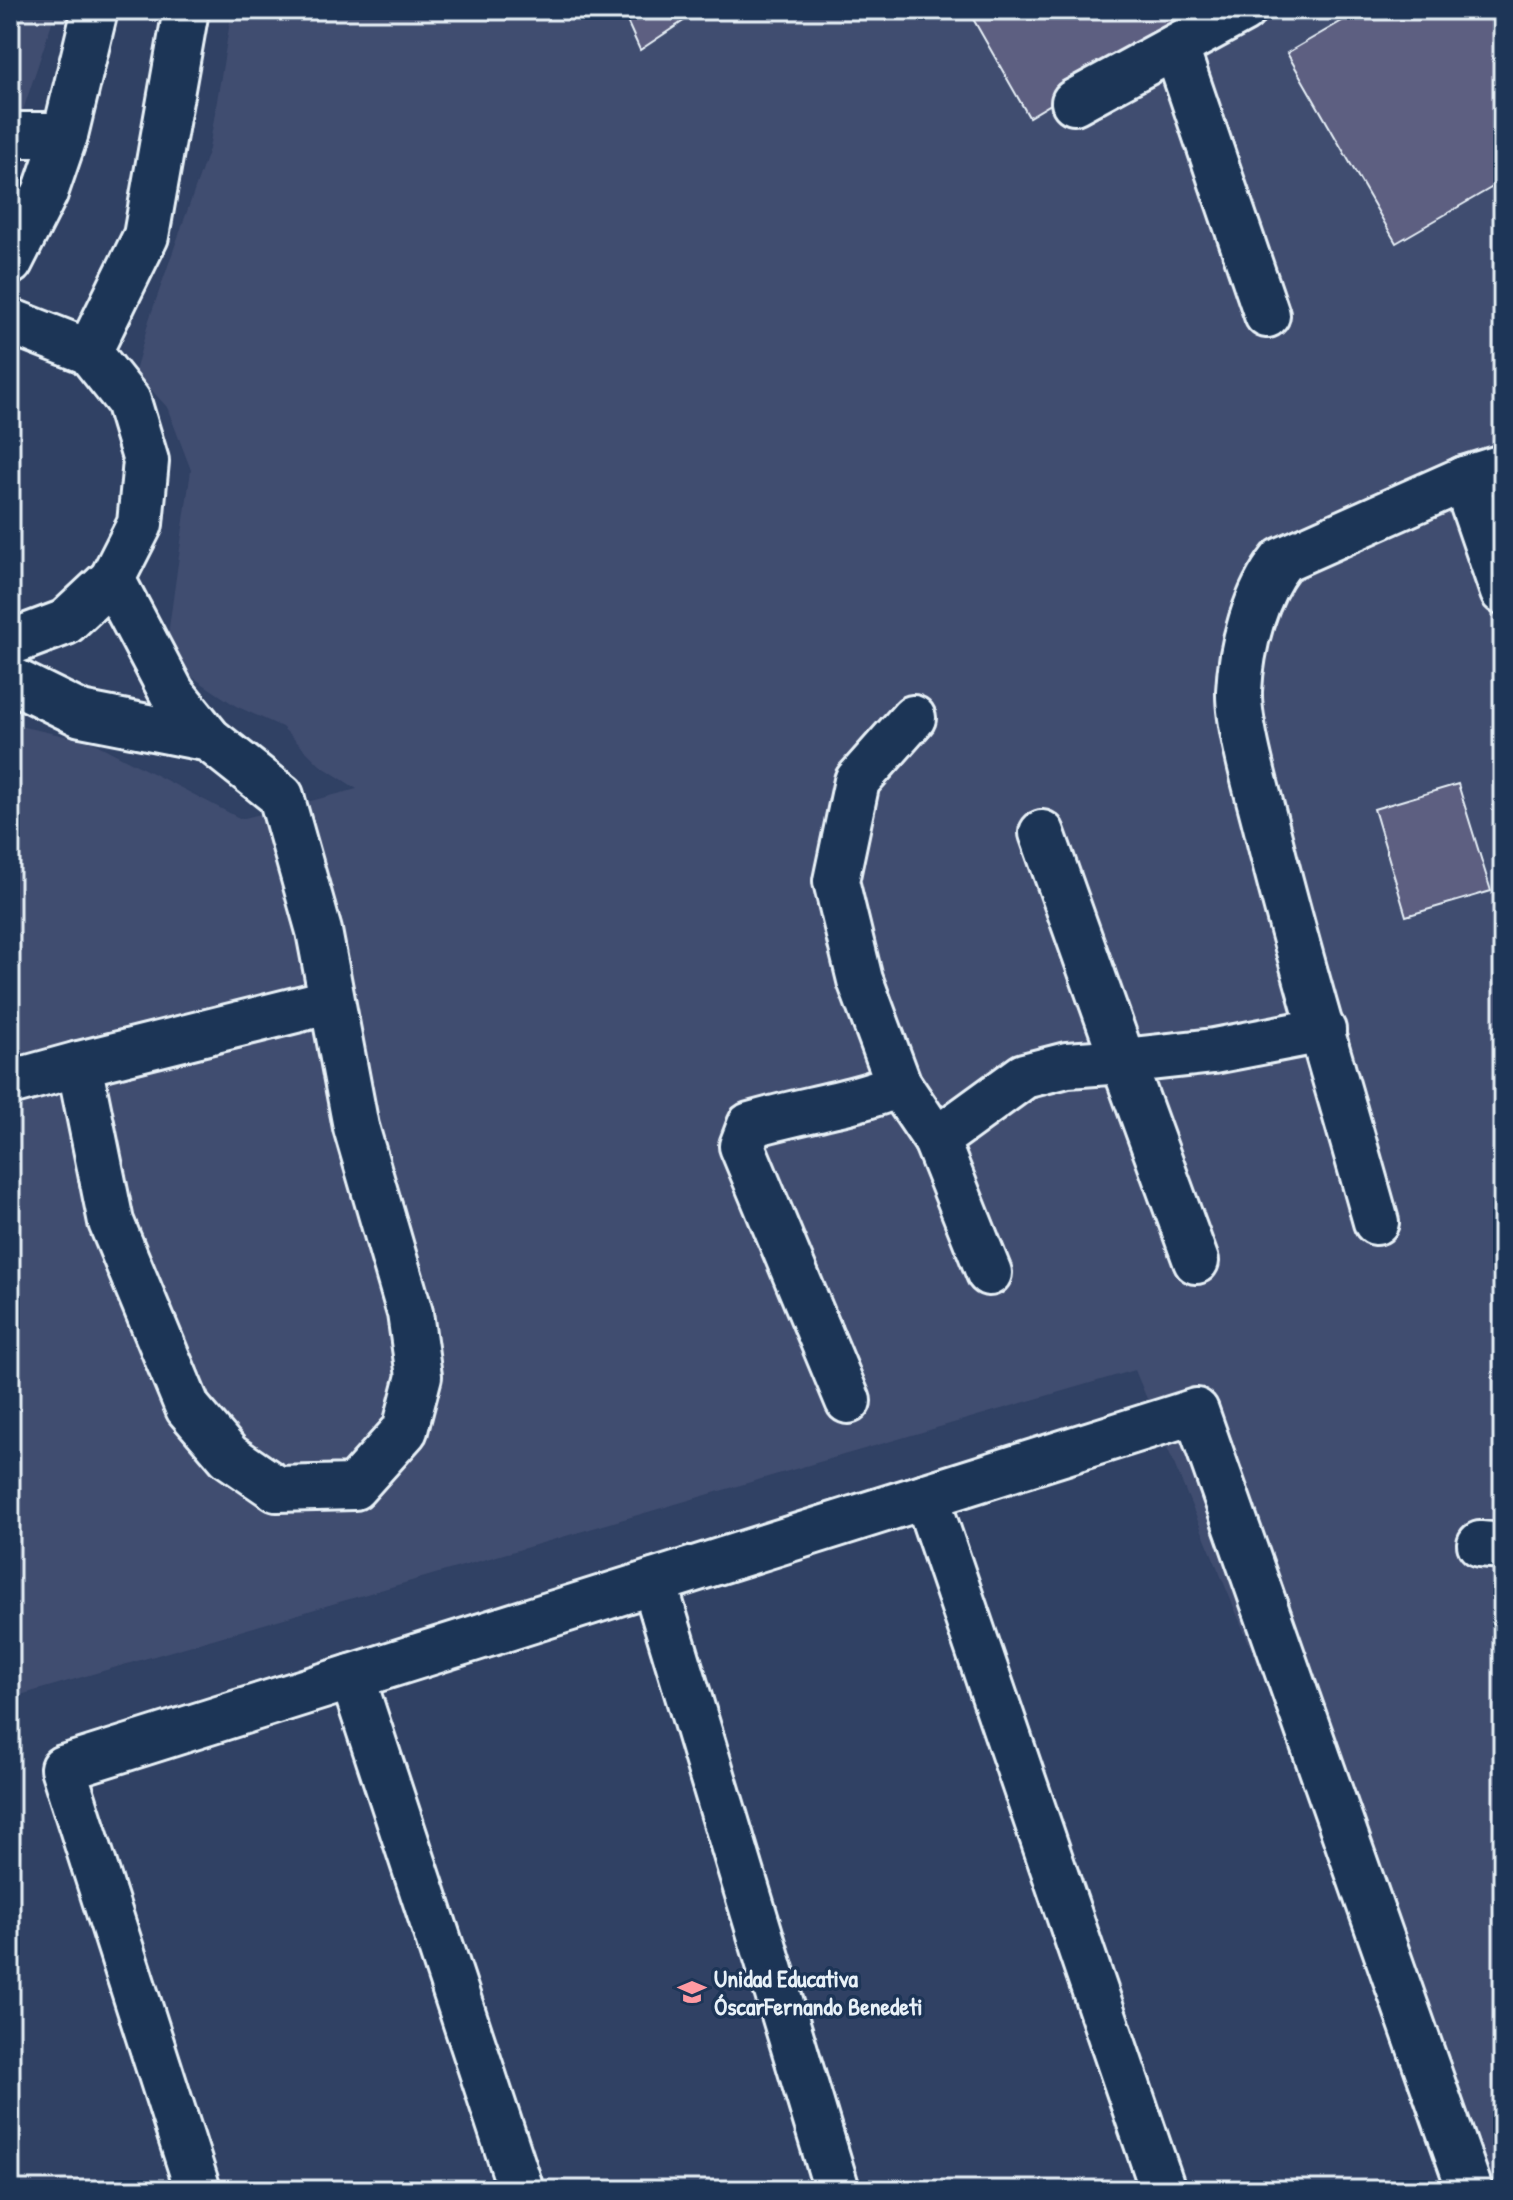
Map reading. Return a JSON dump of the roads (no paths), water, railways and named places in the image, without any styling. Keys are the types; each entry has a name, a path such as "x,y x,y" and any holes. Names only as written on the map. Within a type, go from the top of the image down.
{"street":[{"path":"10,262 45,193 65,135 95,10"},
{"path":"89,352 146,236 186,10"},
{"path":"1074,102 1243,10"},
{"path":"1176,48 1267,315"},
{"path":"10,135 65,135"},
{"path":"10,321 89,352 128,401 146,461 140,524 112,579 66,622 10,643"},
{"path":"1376,1222 1323,1030 1299,960 1252,770 1239,692 1249,637 1264,582 1282,560 1484,473 1503,592"},
{"path":"79,1064 111,1222 188,1408 229,1456 277,1489 354,1487 405,1430 419,1376 410,1313 356,1127 319,931 281,796 209,739 172,693 112,579"},
{"path":"14,689 81,714 209,739"},
{"path":"913,718 857,781 836,881 860,980 899,1085 936,1140 989,1273"},
{"path":"1042,833 1196,1261"},
{"path":"10,1083 332,1001"},
{"path":"936,1140 1024,1076 1067,1065 1214,1051 1323,1030"},
{"path":"848,1401 742,1146 750,1125 803,1108 872,1096 899,1085"},
{"path":"198,2190 63,1768 1196,1411 1470,2190"},
{"path":"926,1496 1163,2190"},
{"path":"654,1582 837,2190"},
{"path":"352,1677 521,2190"}],"place":[{"name":"Unidad Educativa ÓscarFernando Benedeti","path":"692,1992"}]}
